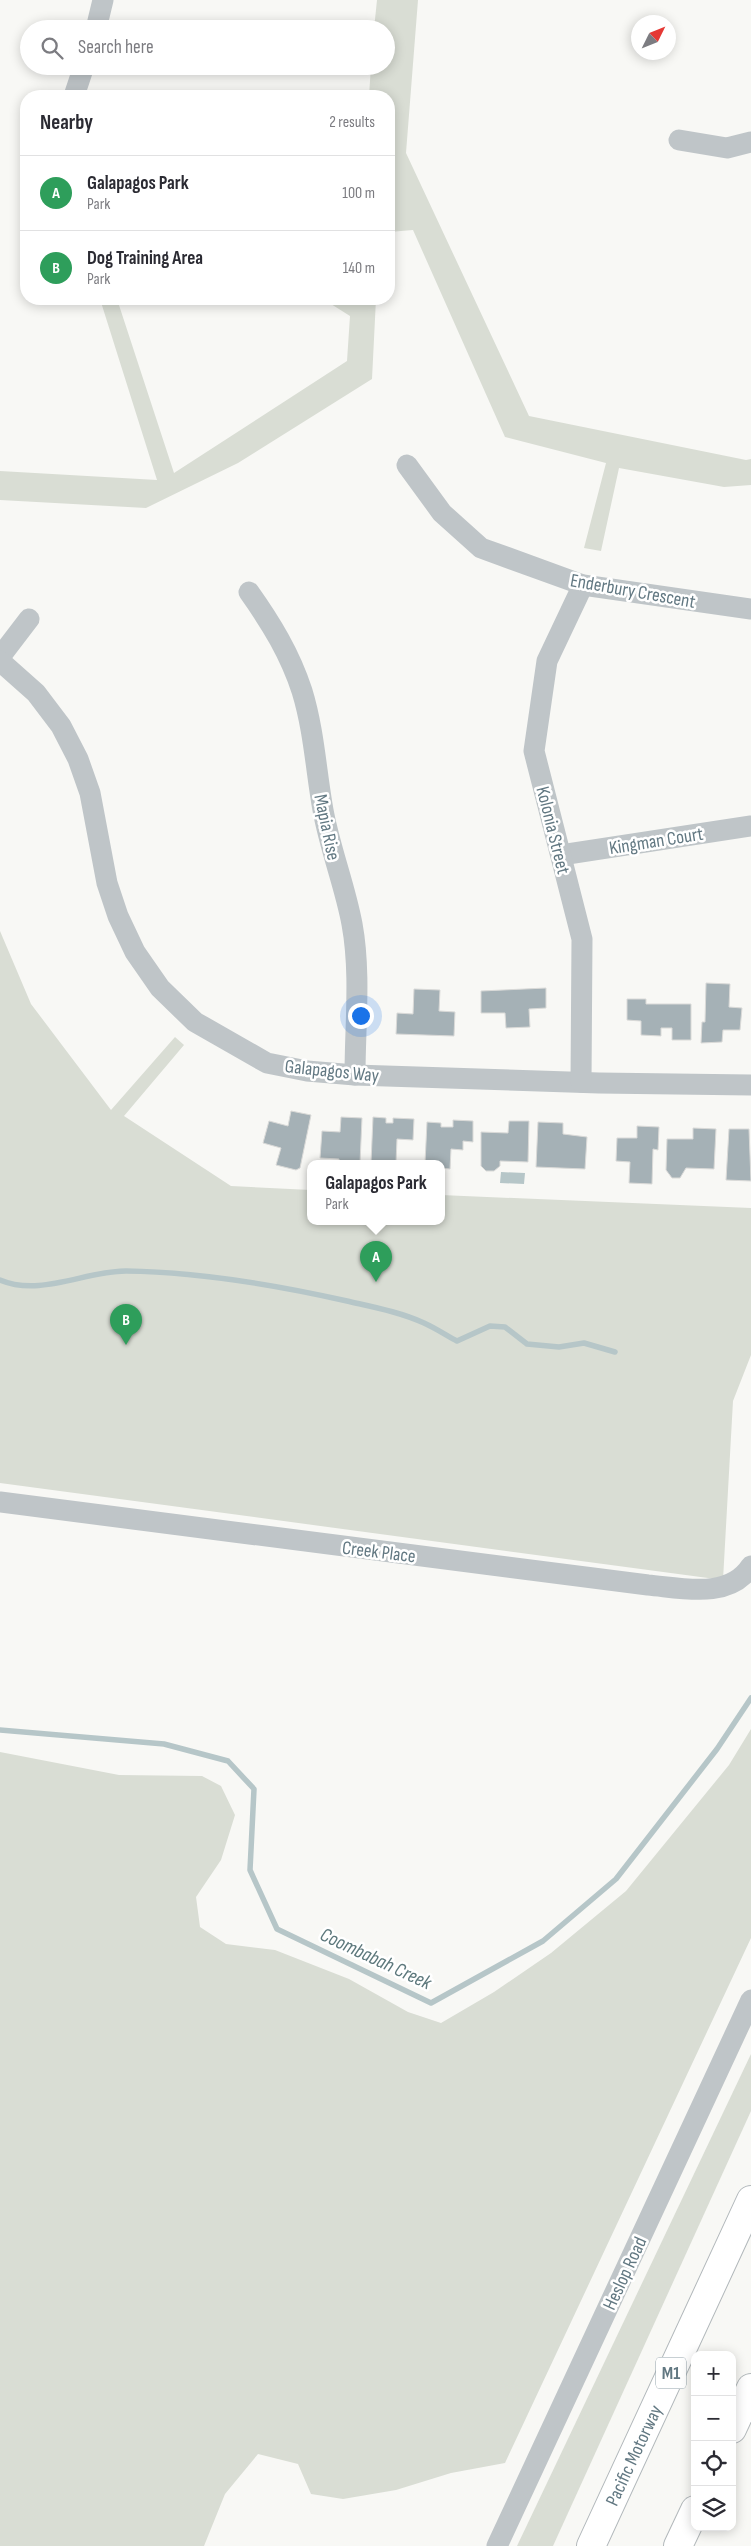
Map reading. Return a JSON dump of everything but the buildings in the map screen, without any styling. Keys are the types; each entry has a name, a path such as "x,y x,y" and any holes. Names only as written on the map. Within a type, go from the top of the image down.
{"highway":[{"name":"Pacific Motorway","path":"591,2546 751,2200"},
{"path":"736,2420 751,2388"},
{"path":"678,2546 691,2518"}],"street":[{"path":"98,20 103,0"},
{"path":"76,90 81,75"},
{"path":"679,140 727,148 751,142"},
{"name":"Enderbury Crescent","path":"407,465 442,513 481,548 583,585 751,609"},
{"name":"Kolonia Street","path":"581,1082 582,939 534,750 547,661 583,585"},
{"name":"Mapia Rise","path":"249,592 273,625 292,663 306,709 328,838 352,923 356,956 355,1075"},
{"path":"0,657 29,619"},
{"name":"Galapagos Way","path":"0,661 36,693 61,726 78,759 90,793 107,883 118,916 135,952 160,988 195,1022 267,1063 307,1071 355,1075 751,1085"},
{"name":"Kingman Court","path":"561,855 751,826"},
{"name":"Creek Place","path":"0,1502 648,1585 699,1589 726,1587 745,1576 751,1566"},
{"name":"Heslop Road","path":"497,2546 751,2000"}],"shaded area":[{"path":"377,0 418,0 406,153 529,416 746,460 751,459 751,485 724,487 619,468 601,551 584,548 606,463 505,437 413,230 395,232 395,90 369,90 370,75 395,75 395,20 375,20"},
{"path":"102,305 119,305 174,473 347,361 350,316 333,305 376,305 372,379 238,463 146,508 0,500 0,471 157,480"},
{"path":"0,931 31,1004 111,1110 175,1037 184,1045 124,1116 231,1186 307,1190 307,1225 445,1225 445,1195 751,1208 751,1355 733,1401 723,1580 0,1483"},
{"path":"501,1172 525,1173 524,1184 500,1183"},
{"path":"751,1729 751,1938 505,2463 451,2473 396,2490 343,2499 311,2494 298,2464 258,2454 225,2494 204,2546 0,2546 0,1752 119,1775 202,1776 221,1786 235,1815 221,1860 196,1897 200,1927 226,1944 275,1950 349,1979 408,2012 441,2023 494,1992 551,1953 626,1891 729,1765"},
{"path":"751,2054 751,2111 553,2546 517,2546"}],"waterway":[{"path":"0,1280 31,1286 47,1285 110,1272 126,1271 238,1280 386,1310 424,1323 457,1341 490,1326 505,1327 527,1344 559,1347 584,1343 615,1352"},
{"name":"Coombabah Creek","path":"0,1730 164,1744 228,1761 254,1789 250,1870 277,1929 431,2003 543,1941 616,1879 717,1749 751,1698"}],"place":[{"name":"Galapagos Park","path":"376,1282"},
{"name":"Dog Training Area","path":"126,1345"}]}
